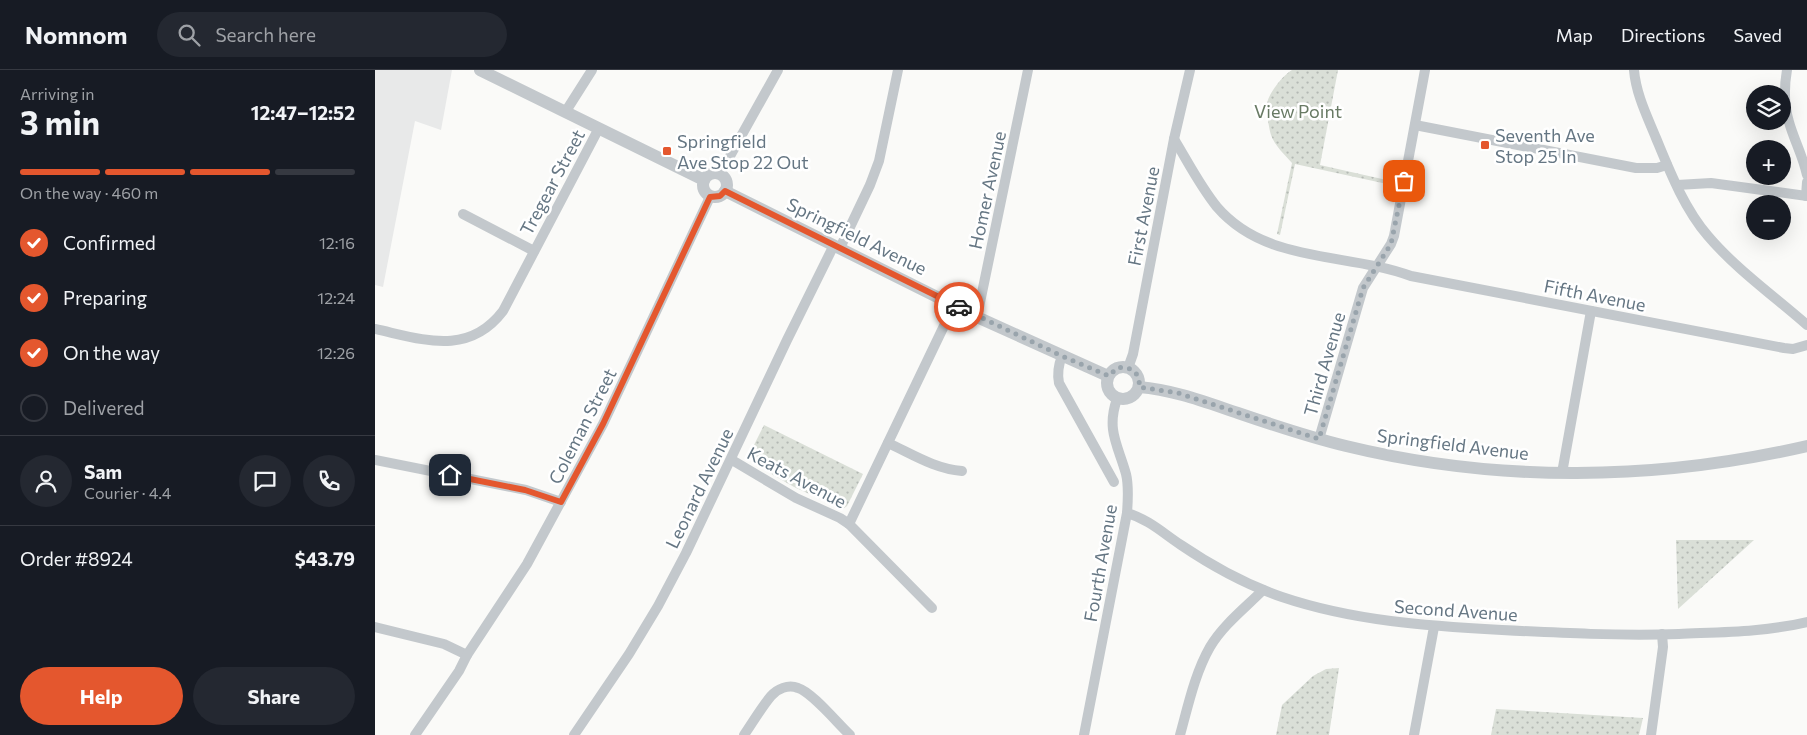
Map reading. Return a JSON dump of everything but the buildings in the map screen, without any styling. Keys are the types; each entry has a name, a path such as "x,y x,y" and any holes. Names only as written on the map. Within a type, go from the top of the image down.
{"street":[{"path":"480,70 704,180"},
{"path":"566,111 592,70"},
{"path":"720,174 778,70"},
{"name":"Leonard Avenue","path":"575,735 629,654 687,554 787,340 870,185 879,161 897,70"},
{"name":"Homer Avenue","path":"977,317 1028,70"},
{"name":"First Avenue","path":"1128,368 1133,354 1174,139 1190,70"},
{"name":"Third Avenue","path":"1319,439 1363,288 1391,244 1394,236 1425,70"},
{"path":"1634,70 1638,92 1667,165 1695,219 1719,248 1807,325"},
{"path":"1787,70 1785,102 1787,113 1807,175"},
{"path":"1415,125 1635,168 1657,168 1667,165"},
{"name":"Tregear Street","path":"375,329 451,342 479,333 496,320 503,311 599,128"},
{"name":"Fifth Avenue","path":"1174,139 1195,177 1217,207 1230,220 1255,238 1284,249 1377,265 1411,276 1784,348 1799,348 1807,345"},
{"path":"709,174 720,174 727,183 725,191 720,196 710,197 703,190 704,180 709,174"},
{"path":"1677,185 1711,183 1806,196 1807,182"},
{"name":"Springfield Avenue","path":"725,191 977,317 1109,376"},
{"name":"Coleman Street","path":"415,735 514,586 561,502 603,424 710,197"},
{"name":"Tregear Street","path":"463,214 534,251"},
{"path":"849,524 954,305"},
{"path":"1562,473 1591,311"},
{"path":"1062,356 1057,374 1059,383 1114,482"},
{"path":"1117,368 1128,368 1136,373 1140,382 1138,392 1126,400 1112,396 1107,387 1109,376 1117,368"},
{"name":"Springfield Avenue","path":"1139,387 1178,393 1319,439 1421,461 1496,470 1562,473 1631,472 1744,459 1807,446"},
{"name":"Fourth Avenue","path":"1084,735 1127,512 1128,484 1115,444 1113,429 1113,414 1117,398"},
{"path":"888,443 936,466 948,470 963,471"},
{"path":"375,460 525,490 561,502"},
{"name":"Keats Avenue","path":"731,460 795,498 840,518 849,524 932,608"},
{"name":"Second Avenue","path":"1127,512 1145,519 1181,545 1212,564 1263,590 1303,604 1389,621 1434,626 1600,635 1757,630 1807,622"},
{"path":"1180,735 1195,682 1211,646 1232,621 1263,590"},
{"path":"375,626 444,644 467,655"},
{"path":"1414,735 1434,626"},
{"path":"1651,735 1663,647 1662,634"},
{"path":"744,735 771,695 789,686 799,688 809,694 850,735"}],"shaded area":[{"path":"375,70 452,70 441,130 415,121 383,287 375,285"}],"green space":[{"name":"View Point","path":"1292,70 1338,70 1320,165 1391,181 1387,184 1295,164 1280,235 1277,234 1292,163 1278,147 1271,135 1267,104 1270,95 1277,85"},
{"path":"764,425 863,474 847,506 843,509 796,488 757,464 751,451"},
{"path":"1676,540 1754,540 1678,609"},
{"path":"1339,668 1329,735 1276,735 1282,705 1313,676 1326,669"},
{"path":"1496,709 1643,718 1639,735 1491,735"}],"way so far":[{"path":"959,307 977,317 1109,376 1113,370 1120,367 1133,370 1139,378 1139,387 1178,393 1319,439 1363,288 1385,255 1394,236 1404,181"}],"place":[{"name":"Seventh Ave Stop 25 In","path":"1485,145"},
{"name":"Springfield Ave Stop 22 Out","path":"667,151"}],"route":[{"path":"450,475 525,490 561,502 603,424 710,197 720,196 725,191 959,307"}]}
